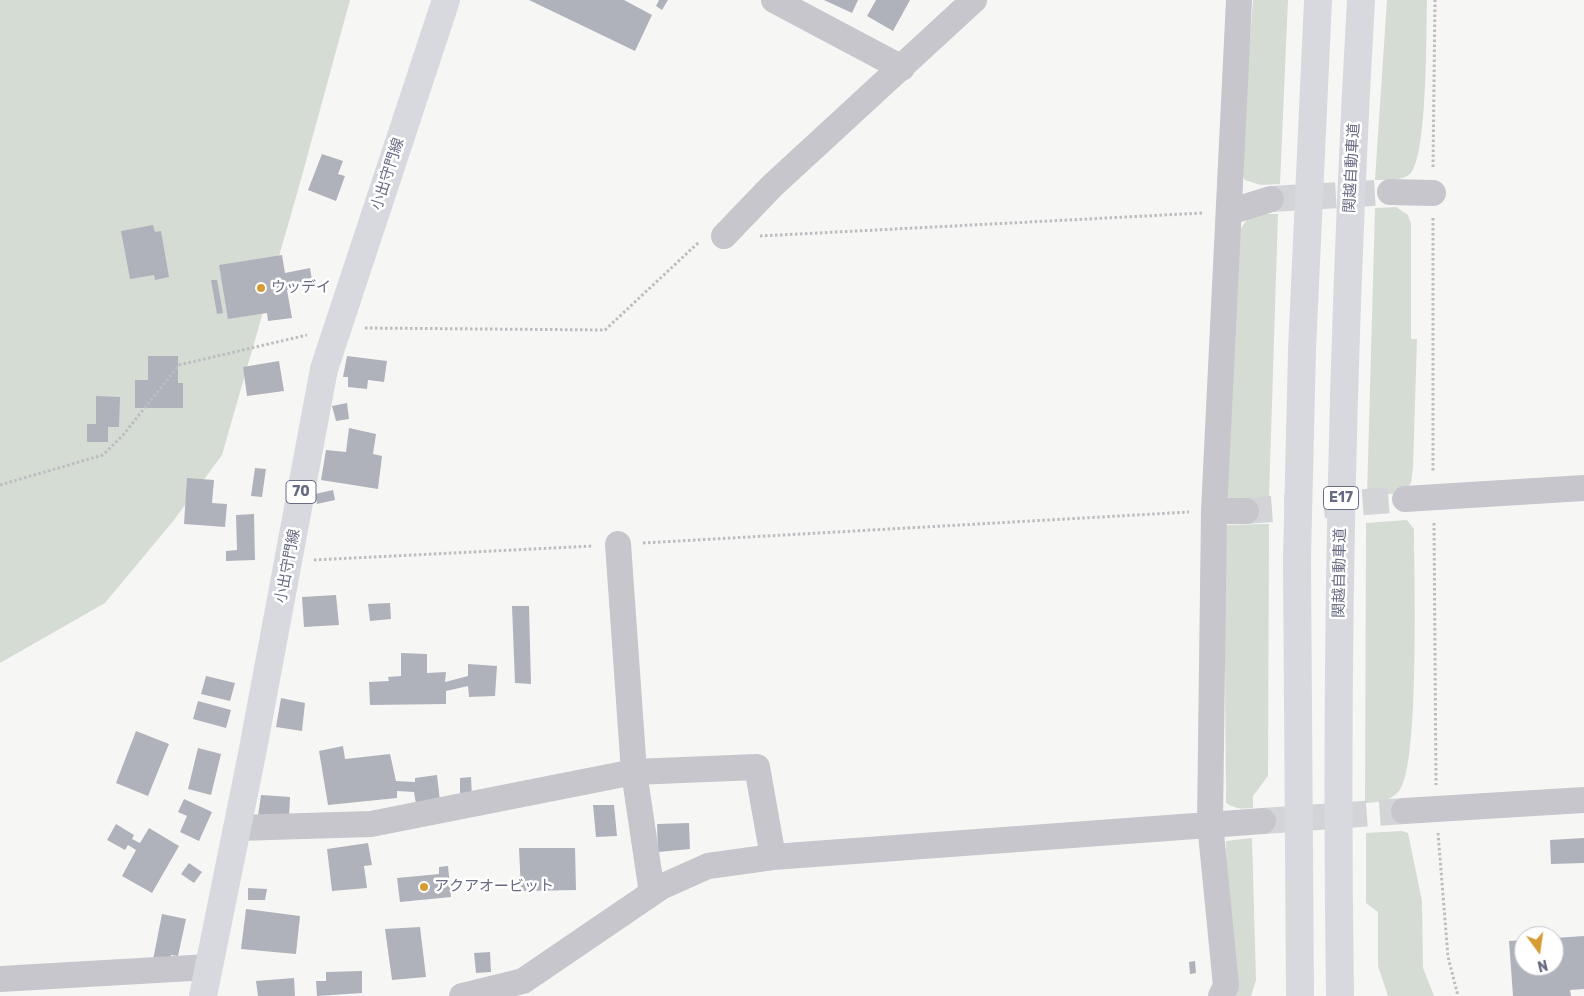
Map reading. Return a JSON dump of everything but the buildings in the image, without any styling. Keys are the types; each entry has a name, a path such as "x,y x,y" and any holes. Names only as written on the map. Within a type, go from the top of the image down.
{"main road":[{"name":"小出守門線","path":"203,996 237,828 324,369 446,0"},
{"path":"1300,996 1297,558 1302,350 1318,0"},
{"name":"関越自動車道","path":"1340,996 1337,789 1340,549 1350,195 1361,0"}],"street":[{"path":"774,0 902,68"},
{"path":"724,236 772,186 974,0"},
{"path":"1221,996 1226,986 1210,823 1214,511 1239,0"},
{"path":"1390,192 1433,192"},
{"path":"1229,212 1271,199"},
{"path":"1405,499 1584,488"},
{"path":"1214,511 1246,511"},
{"path":"618,544 634,772 652,893"},
{"path":"237,828 371,824 634,772 757,767 774,856"},
{"path":"1404,811 1584,800"},
{"path":"477,994 523,981 652,893 708,866 774,856 1210,823 1263,821"},
{"path":"0,979 209,967"}],"path":[{"path":"0,485 103,455 122,435 179,364 338,328 605,330 706,236 786,236 1229,212"},
{"path":"288,562 1214,511"}],"shaded area":[{"path":"0,0 350,0 222,455 174,520 105,603 0,663"},
{"path":"1253,0 1288,0 1280,184 1261,185 1245,180 1240,171"},
{"path":"1387,0 1427,0 1425,93 1420,146 1415,165 1409,175 1405,177 1392,180 1375,180"},
{"path":"1396,207 1408,215 1411,224 1411,339 1417,339 1413,467 1411,483 1402,493 1367,496 1375,208"},
{"path":"1257,214 1278,214 1269,498 1234,501 1225,496 1236,235 1248,218"},
{"path":"1407,520 1414,529 1415,624 1413,709 1406,775 1399,791 1395,795 1379,802 1365,803 1366,523"},
{"path":"1269,524 1268,776 1253,796 1253,808 1239,808 1226,803 1224,525"},
{"path":"1402,831 1408,833 1422,901 1423,968 1434,996 1388,996 1378,966 1378,912 1366,903 1366,833"},
{"path":"1252,838 1256,980 1251,996 1225,996 1229,987 1226,841"}],"tunnel":[{"path":"1271,199 1390,192"},
{"path":"1246,511 1405,499"},
{"path":"1263,821 1404,811"}],"place":[{"name":"ウッデイ","path":"261,288"},
{"name":"アクアオービット","path":"424,887"}]}
